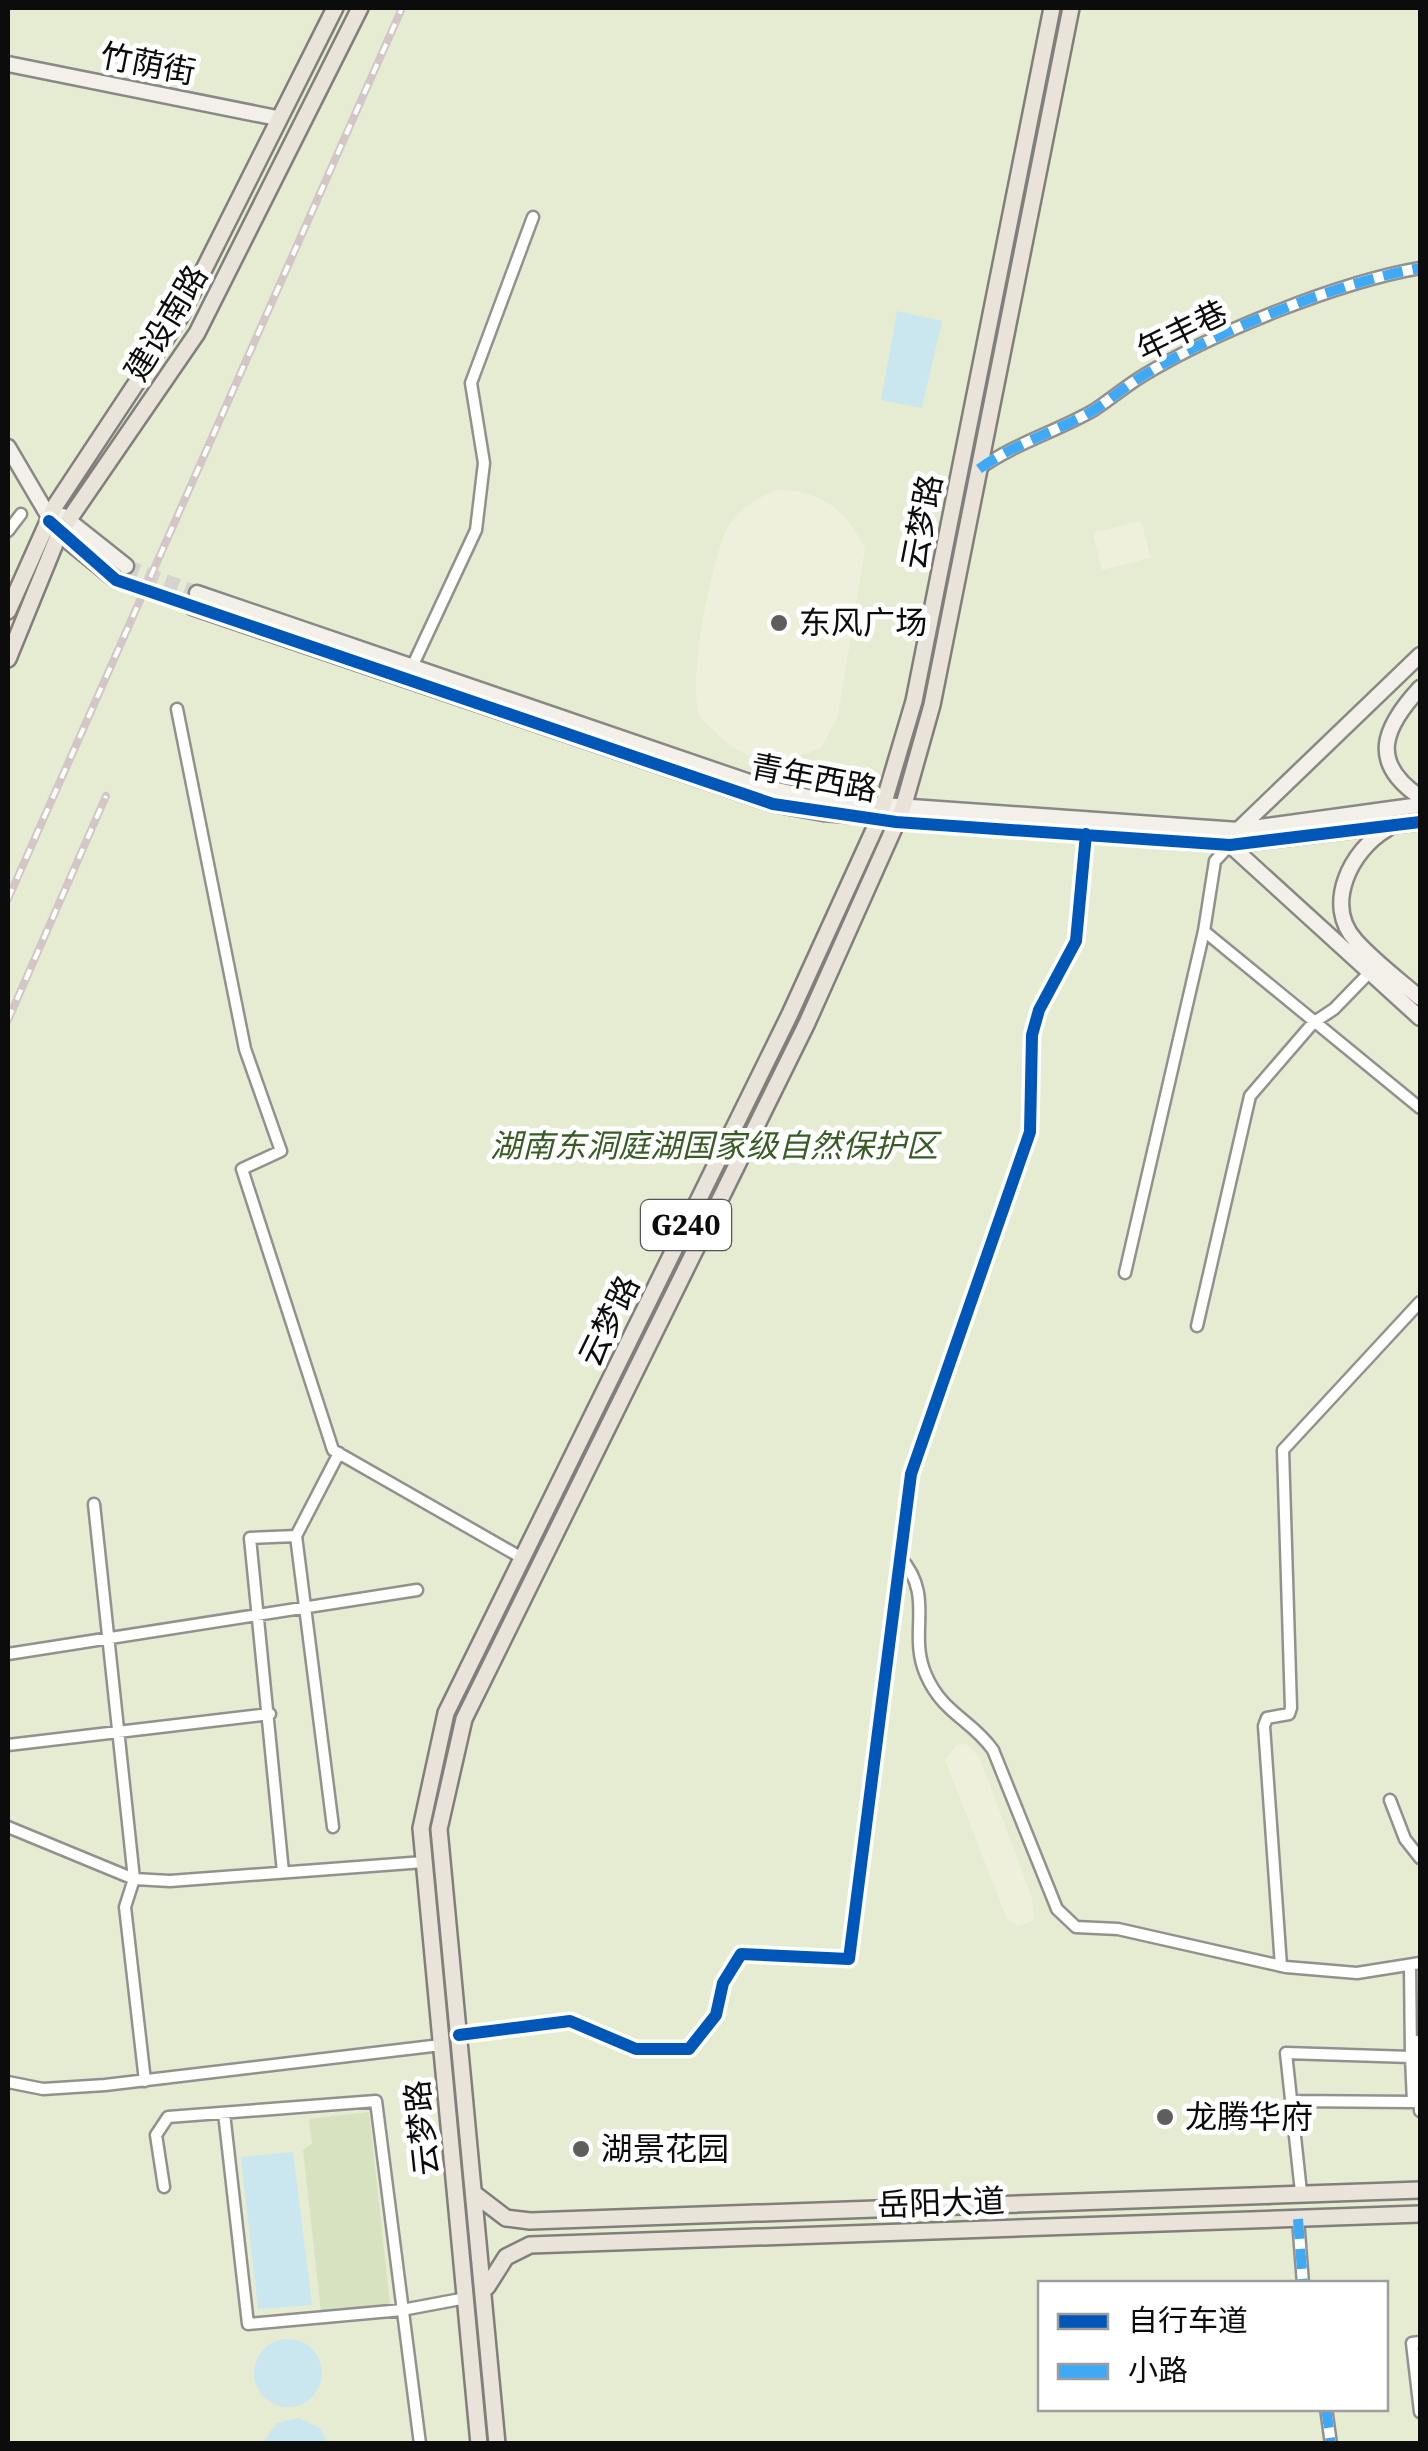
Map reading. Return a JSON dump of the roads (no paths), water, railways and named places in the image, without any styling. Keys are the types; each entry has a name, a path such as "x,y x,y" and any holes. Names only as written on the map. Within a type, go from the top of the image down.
{"main road":[{"name":"建设南路","path":"8,611 52,513 180,318 335,8"},
{"name":"建设南路","path":"8,659 64,528 196,333 360,8"},
{"name":"云梦路","path":"478,2444 420,1828 446,1713 790,1016 881,813 914,701 1052,8"},
{"name":"G240","path":"497,2444 486,2290 439,1829 464,1719 807,1023 900,815 932,706 1071,8"},
{"name":"竹荫街","path":"8,64 278,118"},
{"path":"8,448 64,528 116,580"},
{"path":"64,528 126,566"},
{"name":"青年西路","path":"881,813 764,788 412,667 195,600 773,804 1230,845 1420,822"},
{"path":"1238,830 1420,655"},
{"path":"1420,688 1396,715 1386,744 1392,770 1420,797"},
{"name":"青年西路","path":"900,815 1238,830 1420,805"},
{"path":"1393,825 1364,845 1352,862 1344,878 1344,919 1353,939 1420,998"},
{"path":"1230,845 1420,1018"},
{"name":"岳阳大道","path":"476,2195 506,2218 530,2220 1420,2190"},
{"name":"岳阳大道","path":"486,2290 506,2257 530,2245 1420,2214"}],"street":[{"path":"412,667 476,530 484,463 471,383 533,217"},
{"name":"年丰巷","path":"980,470 1010,446 1091,412 1142,376 1196,348 1342,286 1420,268"},
{"path":"8,532 21,514"},
{"path":"177,709 245,1049 281,1150 242,1169 333,1450 522,1558"},
{"path":"459,2035 570,2021 636,2049 690,2049 716,2015 723,1983 741,1954 849,1959 916,1454 1030,1132 1032,1035 1039,1010 1076,940 1086,834"},
{"path":"1125,1273 1204,931 1215,861 1230,845"},
{"path":"1204,931 1420,1108"},
{"path":"1197,1326 1250,1096 1314,1023 1334,1010 1369,972"},
{"path":"1281,1966 1264,1726 1268,1718 1290,1714 1283,1450 1420,1302"},
{"path":"333,1827 296,1536 338,1452"},
{"path":"94,1504 134,1879 124,1907 145,2081"},
{"path":"283,1872 250,1538 296,1536"},
{"path":"900,1557 920,1588 920,1662 926,1676 942,1705 984,1737 993,1750 1057,1909 1066,1920 1076,1927 1118,1929 1281,1966 1356,1973 1416,1964"},
{"path":"8,1654 109,1635 259,1617 417,1590"},
{"path":"8,1745 270,1714"},
{"path":"1390,1800 1404,1840 1420,1858"},
{"path":"8,1827 134,1879 170,1881 424,1862"},
{"path":"1292,2102 1414,2102 1411,2057 1416,1964"},
{"path":"1416,1964 1420,2111"},
{"path":"8,2082 43,2089 145,2081 441,2045"},
{"path":"1301,2192 1286,2053 1411,2057"},
{"path":"164,2187 156,2134 168,2117 376,2101 420,2444"},
{"path":"224,2112 248,2324 402,2310 466,2298"},
{"path":"1298,2218 1303,2281"},
{"path":"1420,2342 1412,2343 1420,2412"},
{"path":"1326,2411 1331,2444"}],"water":[{"path":"897,311 942,321 922,408 881,400"},
{"path":"293,2152 312,2305 258,2309 241,2157"},
{"path":"288,2339 301,2341 312,2349 320,2360 320,2386 312,2397 301,2405 288,2407 275,2405 264,2397 256,2386 254,2373 256,2360 264,2349 275,2341"},
{"path":"299,2418 320,2428 328,2443 262,2443 277,2423"}],"tunnel":[{"path":"126,566 197,593"},
{"path":"116,580 192,607"}],"railway":[{"path":"8,899 402,8"},
{"path":"8,1020 106,796"}],"place":[{"name":"东风广场","path":"779,623"},
{"name":"龙腾华府","path":"1165,2117"},
{"name":"湖景花园","path":"581,2149"}],"park label":[{"name":"湖南东洞庭湖国家级自然保护区","path":"714,1146"}]}
